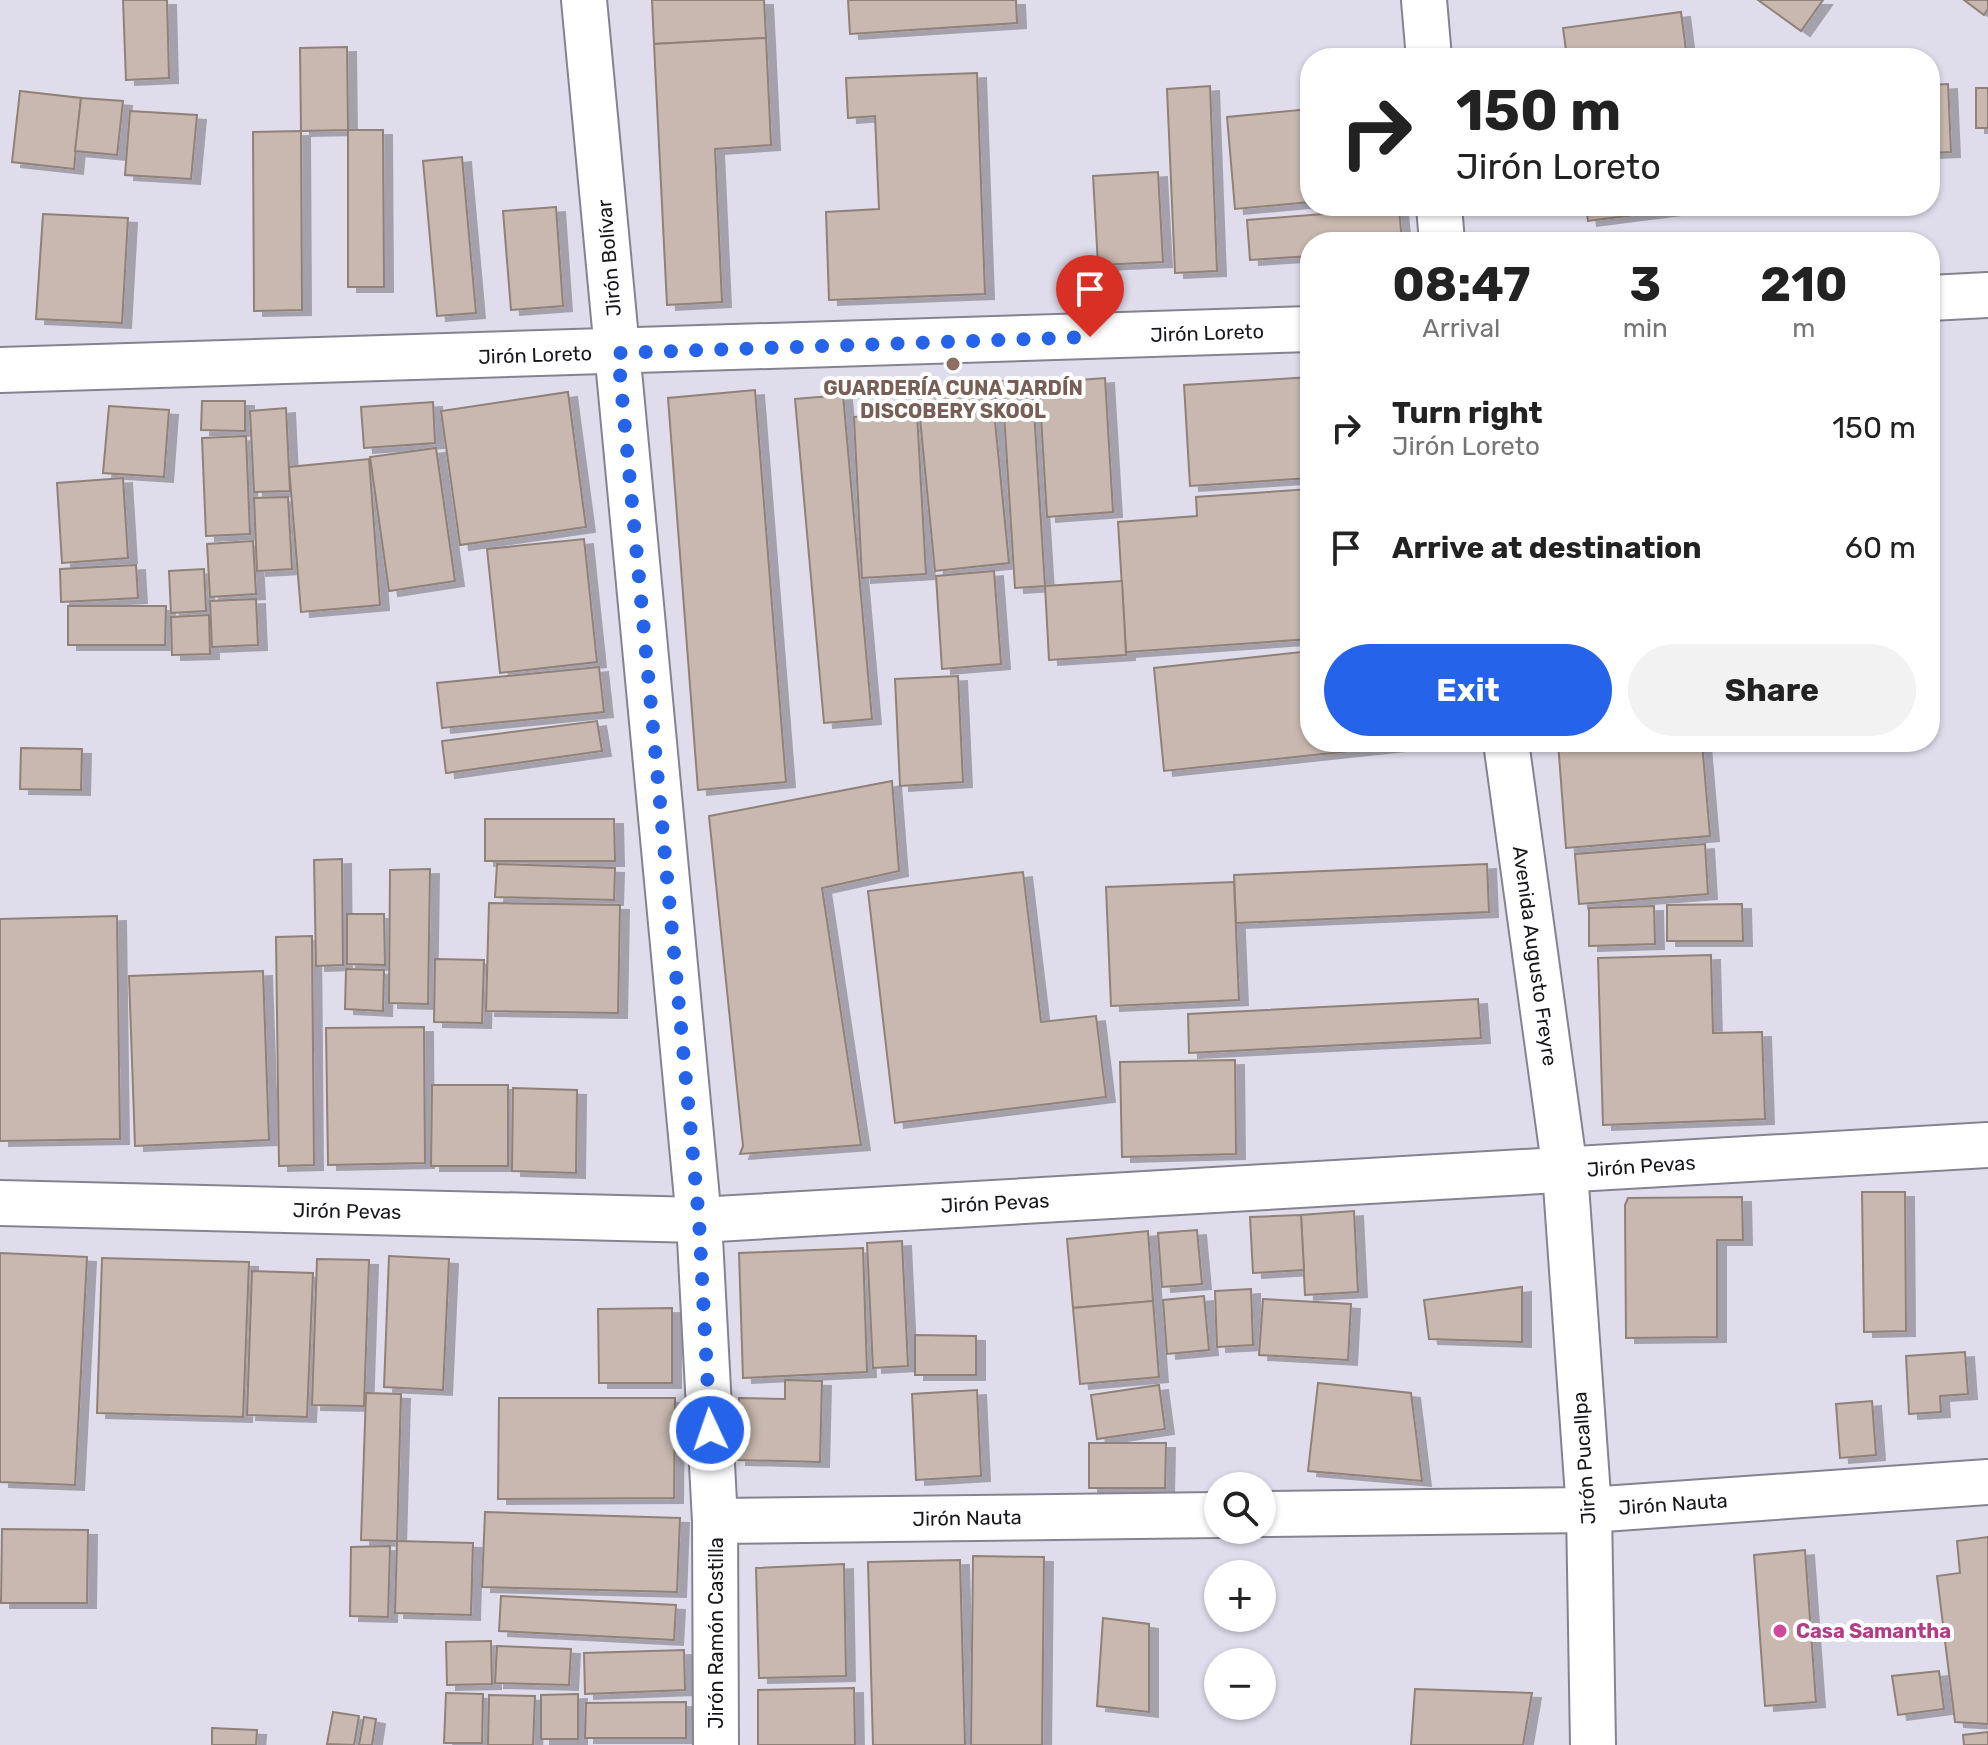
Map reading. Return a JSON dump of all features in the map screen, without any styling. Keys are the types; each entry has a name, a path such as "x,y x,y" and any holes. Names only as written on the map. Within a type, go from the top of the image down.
{"street":[{"name":"Jirón Bolívar","path":"584,0 699,1220 715,1521"},
{"path":"1424,0 1428,48"},
{"path":"1940,297 1988,295"},
{"name":"Jirón Loreto","path":"0,370 1300,329"},
{"name":"Avenida Augusto Freyre","path":"1507,752 1565,1171"},
{"name":"Jirón Pevas","path":"0,1203 699,1220 1988,1145"},
{"name":"Jirón Pucallpa","path":"1565,1171 1589,1510 1593,1745"},
{"name":"Jirón Nauta","path":"1276,1514 1589,1510 1988,1482"},
{"name":"Jirón Nauta","path":"715,1521 1204,1515"},
{"name":"Jirón Ramón Castilla","path":"715,1521 716,1745"}],"building":[{"path":"123,0 167,0 169,78 126,80"},
{"path":"652,0 764,0 766,38 654,44"},
{"path":"848,0 1016,0 1017,23 850,34"},
{"path":"1758,0 1823,0 1801,31"},
{"path":"1964,0 1988,0 1988,9 1984,15"},
{"path":"1681,12 1686,48 1566,48 1563,28"},
{"path":"766,38 771,145 715,149 722,302 667,305 654,44"},
{"path":"347,47 348,130 301,131 300,48"},
{"path":"977,73 985,294 829,300 826,212 879,209 875,116 848,118 846,78"},
{"path":"1940,84 1948,84 1951,152 1940,153"},
{"path":"1210,86 1217,271 1175,273 1167,89"},
{"path":"1976,88 1988,88 1988,128 1976,128"},
{"path":"20,91 81,98 74,169 12,162"},
{"path":"81,98 123,101 117,155 75,151"},
{"path":"1300,110 1300,203 1235,209 1227,117"},
{"path":"130,111 197,115 191,179 125,175"},
{"path":"348,130 383,130 384,287 348,287"},
{"path":"301,131 302,310 254,311 253,132"},
{"path":"462,157 476,313 437,316 423,161"},
{"path":"1158,172 1163,262 1098,265 1093,176"},
{"path":"556,207 563,306 511,310 503,211"},
{"path":"43,214 128,218 122,323 36,319"},
{"path":"1300,216 1400,216 1401,232 1300,232 1300,257 1250,260 1247,220"},
{"path":"1587,216 1627,216 1588,221"},
{"path":"1105,378 1113,512 1047,517 1039,383"},
{"path":"1300,378 1300,479 1190,486 1184,385"},
{"path":"1032,379 1045,586 1015,588 1002,381"},
{"path":"991,381 1009,563 935,571 917,388"},
{"path":"755,390 786,782 698,790 668,398"},
{"path":"568,392 586,527 460,545 441,411"},
{"path":"843,395 872,719 824,723 795,399"},
{"path":"202,401 245,401 245,431 201,430"},
{"path":"433,402 435,443 364,448 361,407"},
{"path":"109,406 169,410 164,477 103,473"},
{"path":"286,408 290,491 254,492 250,411"},
{"path":"917,414 926,574 862,578 854,417"},
{"path":"246,436 250,534 206,536 202,438"},
{"path":"436,448 455,581 389,591 370,457"},
{"path":"369,459 380,605 301,612 289,467"},
{"path":"123,478 128,558 62,563 57,483"},
{"path":"1300,490 1300,640 1126,652 1118,522 1197,516 1196,497"},
{"path":"288,497 292,569 257,571 254,498"},
{"path":"584,539 597,662 500,673 487,549"},
{"path":"253,541 256,594 210,597 207,544"},
{"path":"136,565 138,598 61,602 60,569"},
{"path":"204,569 206,611 171,613 169,571"},
{"path":"994,571 1001,664 942,669 936,576"},
{"path":"1122,581 1126,655 1049,660 1045,586"},
{"path":"256,599 258,645 212,647 210,601"},
{"path":"68,606 166,606 165,645 68,645"},
{"path":"209,615 210,654 172,655 171,617"},
{"path":"1300,652 1300,752 1341,752 1164,771 1154,668"},
{"path":"599,667 604,712 442,728 437,683"},
{"path":"958,676 963,782 900,786 895,679"},
{"path":"597,721 602,751 446,773 442,741"},
{"path":"21,748 82,749 81,790 20,789"},
{"path":"1559,752 1703,752 1710,836 1566,848"},
{"path":"892,781 899,871 822,888 861,1145 740,1154 743,1146 709,816"},
{"path":"485,819 614,819 615,861 485,861"},
{"path":"1705,844 1708,894 1579,904 1575,854"},
{"path":"342,859 343,965 316,966 314,860"},
{"path":"497,864 615,868 614,900 495,897"},
{"path":"1487,864 1489,912 1236,923 1234,875"},
{"path":"430,869 428,1004 389,1003 390,870"},
{"path":"1023,872 1041,1022 1096,1016 1106,1097 895,1123 868,891"},
{"path":"1234,882 1239,1000 1111,1006 1106,887"},
{"path":"489,903 620,905 618,1013 486,1011"},
{"path":"1742,904 1743,941 1667,941 1667,905"},
{"path":"1654,906 1655,944 1589,946 1589,908"},
{"path":"347,914 384,914 385,965 347,964"},
{"path":"117,916 120,1139 0,1141 0,919"},
{"path":"312,936 314,1165 279,1166 276,937"},
{"path":"1711,955 1713,1033 1762,1032 1765,1119 1603,1125 1598,958"},
{"path":"435,959 484,960 482,1023 434,1022"},
{"path":"346,969 384,970 383,1011 345,1009"},
{"path":"263,971 269,1140 135,1146 129,976"},
{"path":"1478,999 1481,1038 1189,1053 1188,1014"},
{"path":"424,1027 425,1163 328,1165 326,1028"},
{"path":"1235,1060 1236,1154 1122,1157 1120,1062"},
{"path":"432,1085 508,1085 508,1166 431,1166"},
{"path":"513,1088 577,1090 576,1173 512,1171"},
{"path":"1862,1192 1905,1192 1906,1331 1864,1332"},
{"path":"1742,1197 1743,1240 1717,1240 1717,1337 1626,1338 1625,1205 1628,1198"},
{"path":"1354,1211 1358,1292 1305,1295 1301,1215"},
{"path":"1301,1215 1304,1270 1253,1273 1250,1217"},
{"path":"1197,1230 1202,1284 1162,1287 1158,1233"},
{"path":"1148,1231 1153,1301 1073,1308 1067,1239"},
{"path":"902,1241 908,1366 873,1368 867,1243"},
{"path":"863,1248 867,1372 743,1378 739,1253"},
{"path":"0,1253 87,1257 75,1485 0,1482"},
{"path":"389,1256 449,1259 443,1390 384,1387"},
{"path":"102,1258 249,1262 243,1417 97,1413"},
{"path":"317,1259 369,1260 364,1406 312,1405"},
{"path":"252,1271 313,1273 307,1417 247,1415"},
{"path":"1522,1287 1522,1342 1429,1339 1424,1300"},
{"path":"1251,1289 1253,1345 1217,1347 1215,1291"},
{"path":"1204,1296 1209,1350 1167,1354 1163,1300"},
{"path":"1263,1299 1351,1304 1348,1360 1259,1355"},
{"path":"1153,1301 1159,1377 1080,1384 1073,1308"},
{"path":"672,1308 672,1383 599,1383 598,1309"},
{"path":"915,1335 976,1336 976,1375 915,1375"},
{"path":"1965,1352 1968,1394 1940,1396 1941,1412 1909,1414 1906,1356"},
{"path":"785,1380 822,1381 820,1462 737,1460 739,1398 785,1399"},
{"path":"1318,1383 1411,1393 1422,1481 1308,1471"},
{"path":"1159,1385 1165,1429 1097,1439 1091,1395"},
{"path":"977,1390 981,1476 916,1480 912,1394"},
{"path":"366,1393 401,1394 397,1541 361,1540"},
{"path":"499,1398 675,1398 674,1498 498,1499"},
{"path":"1872,1401 1876,1455 1840,1458 1836,1404"},
{"path":"1089,1443 1166,1443 1165,1488 1089,1488"},
{"path":"485,1512 680,1518 677,1592 482,1587"},
{"path":"2,1529 88,1530 87,1603 1,1603"},
{"path":"1988,1537 1988,1724 1955,1722 1937,1576 1960,1573 1957,1541"},
{"path":"397,1541 473,1543 471,1615 395,1613"},
{"path":"390,1546 388,1617 350,1616 351,1547"},
{"path":"1805,1550 1816,1702 1765,1706 1754,1555"},
{"path":"973,1556 1044,1557 1042,1745 971,1745"},
{"path":"960,1560 965,1745 873,1745 868,1562"},
{"path":"844,1564 846,1676 759,1678 756,1568"},
{"path":"501,1596 676,1605 674,1640 499,1631"},
{"path":"1103,1618 1149,1624 1149,1712 1097,1706"},
{"path":"491,1641 492,1684 447,1685 446,1642"},
{"path":"497,1646 571,1649 569,1685 495,1683"},
{"path":"684,1650 685,1690 585,1694 584,1653"},
{"path":"1939,1671 1944,1709 1898,1715 1892,1676"},
{"path":"854,1688 855,1745 758,1745 758,1690"},
{"path":"1415,1689 1532,1693 1523,1745 1411,1745"},
{"path":"446,1693 483,1694 482,1743 444,1743"},
{"path":"578,1694 578,1739 541,1739 541,1695"},
{"path":"489,1695 535,1696 533,1745 488,1745"},
{"path":"686,1702 686,1738 585,1738 586,1703"},
{"path":"333,1712 359,1716 354,1745 327,1744"},
{"path":"364,1717 376,1719 372,1745 359,1745"},
{"path":"212,1728 257,1730 256,1745 212,1745"},
{"path":"1988,1732 1988,1745 1964,1745 1963,1735"}],"place":[{"name":"GUARDERÍA CUNA JARDÍN DISCOBERY SKOOL","path":"953,364"},
{"name":"Casa Samantha","path":"1780,1631"}],"route":[{"path":"710,1430 699,1220 618,353 1090,337"}]}
